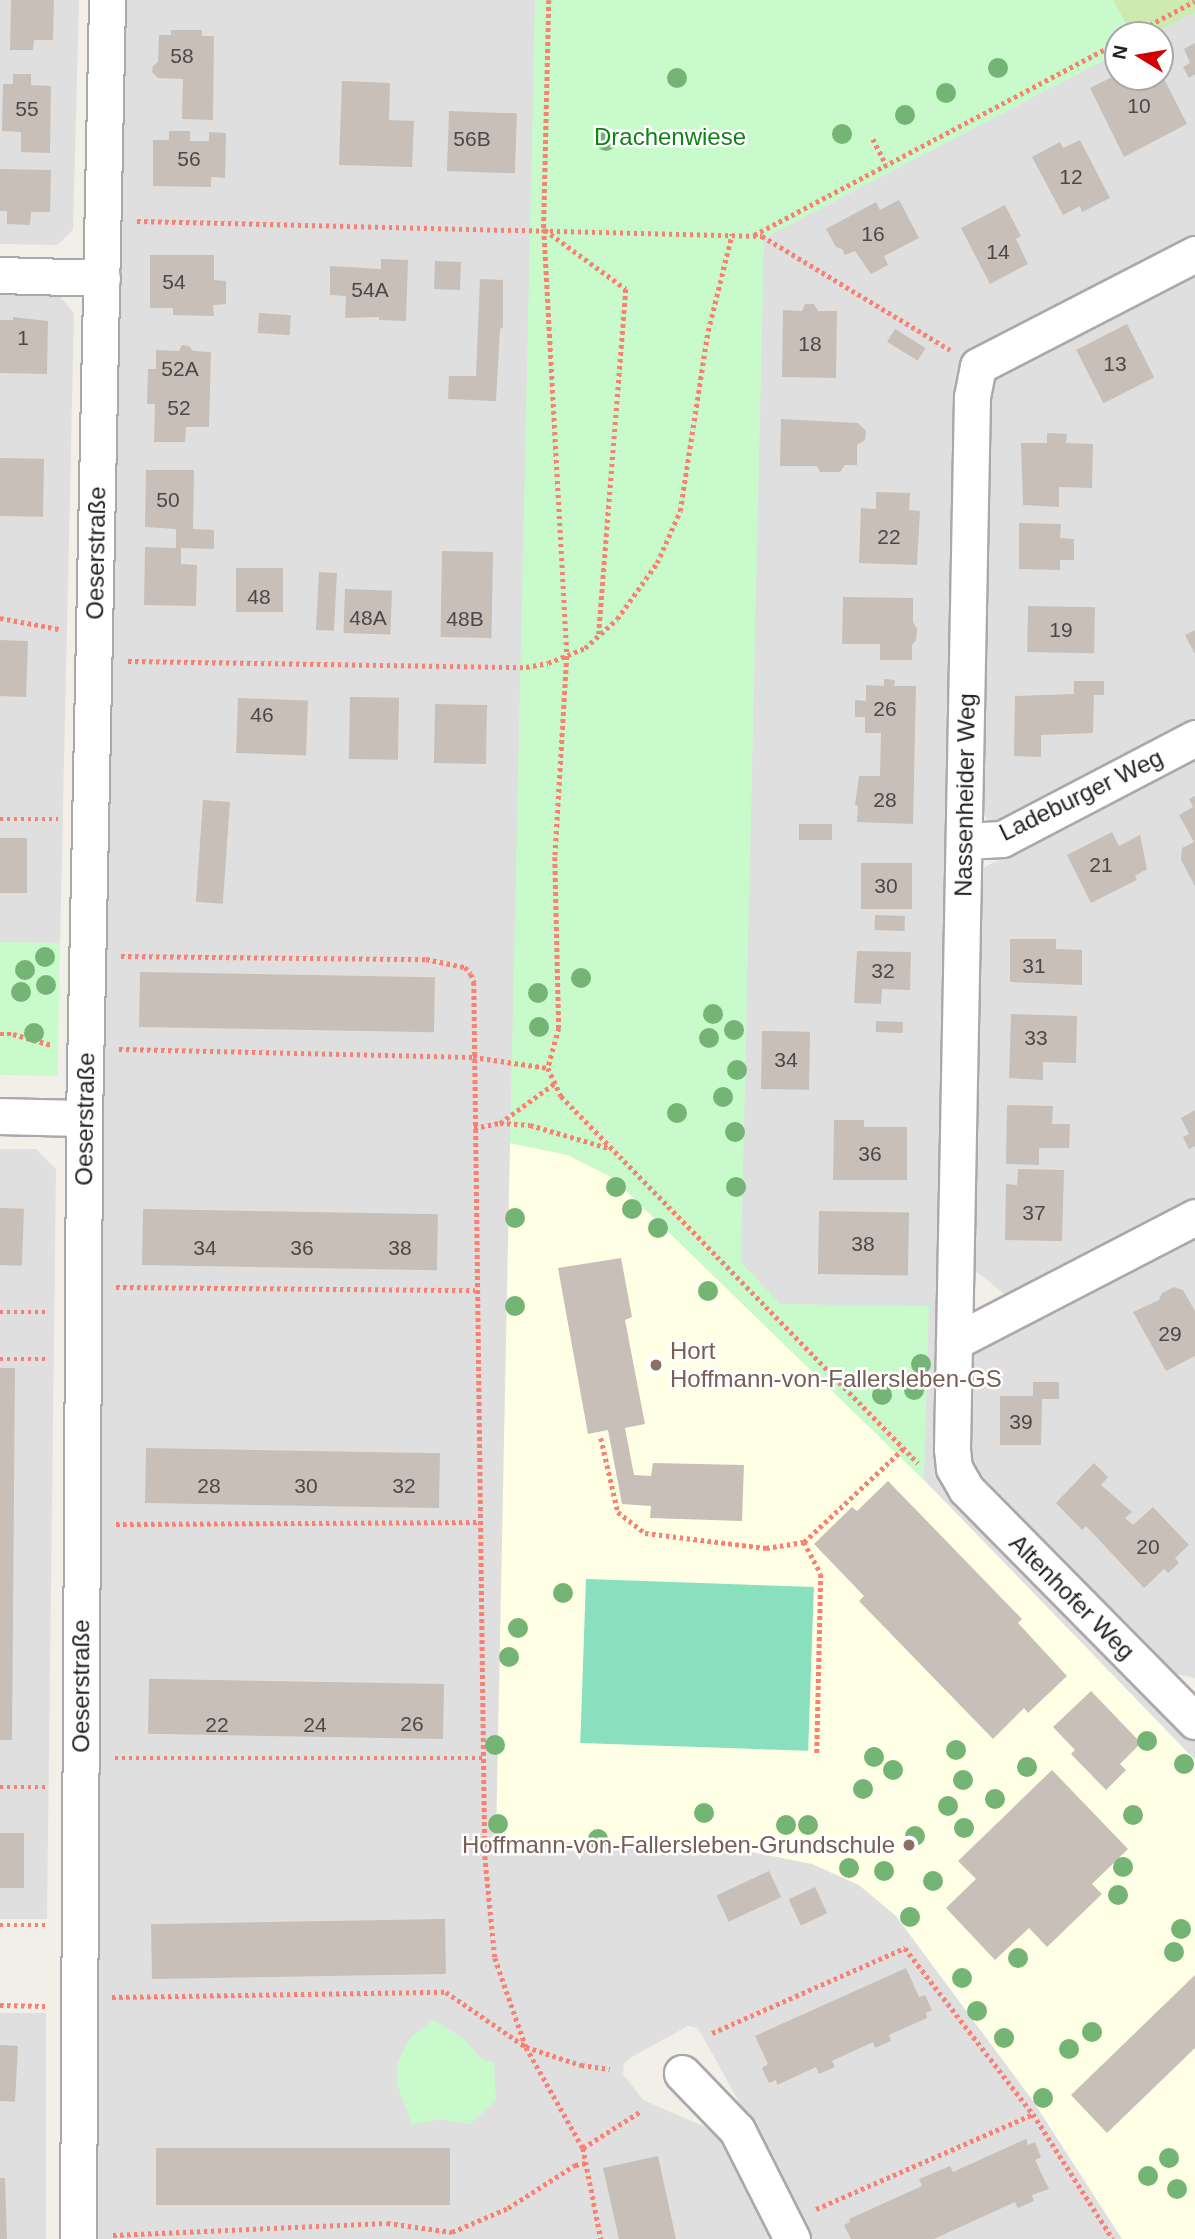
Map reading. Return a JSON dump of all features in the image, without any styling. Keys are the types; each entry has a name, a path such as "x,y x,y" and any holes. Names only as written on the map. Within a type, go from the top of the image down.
{"street":[{"name":"Oeserstraße","path":"95,2237 84,1118 107,0"},
{"name":"Nassenheider Weg","path":"938,1468 952,1448 972,397 978,366 1195,254"},
{"path":"0,275 102,278"},
{"name":"Ladeburger Weg","path":"964,841 1002,839 1195,738"},
{"path":"0,1116 84,1118"},
{"path":"954,1342 1195,1217"},
{"name":"Altenhofer Weg","path":"938,1468 966,1489 1195,1721"},
{"path":"682,2073 737,2130 799,2226"}],"path":[{"path":"549,0 544,229 567,656 555,857 559,1028 548,1068 561,1096 904,1448 938,1468"},
{"path":"1157,21 1195,1"},
{"path":"754,235 1104,49"},
{"path":"873,139 886,165"},
{"path":"135,221 762,236 960,356"},
{"path":"544,229 626,289 599,634"},
{"path":"127,662 526,667 585,648 617,619 657,563 680,511 708,331 732,234"},
{"path":"0,618 61,629"},
{"path":"0,819 69,819"},
{"path":"113,956 426,959 465,967 474,982 475,1290 485,1856 495,1958 526,2047 583,2148 601,2239"},
{"path":"0,1034 13,1034 52,1045"},
{"path":"111,1049 473,1057 548,1068"},
{"path":"500,1123 555,1083"},
{"path":"474,1128 500,1123 530,1125 613,1149"},
{"path":"107,1287 475,1290"},
{"path":"0,1312 50,1312"},
{"path":"0,1359 50,1360"},
{"path":"601,1438 618,1512 645,1533 766,1548 804,1542 904,1448"},
{"path":"107,1524 479,1522"},
{"path":"804,1542 821,1574 817,1755"},
{"path":"104,1759 485,1758"},
{"path":"0,1787 57,1787"},
{"path":"0,1925 55,1925"},
{"path":"712,2034 905,1948 1033,2114 1113,2239"},
{"path":"101,1997 446,1992 526,2047 581,2066 610,2069"},
{"path":"0,2006 53,2006"},
{"path":"583,2148 641,2111"},
{"path":"799,2226 1033,2114"},
{"path":"95,2237 387,2223 452,2232 508,2208 575,2165 586,2163"}],"shaded area":[{"path":"0,0 79,0 73,230 57,245 0,244"},
{"path":"120,0 1195,0 1195,235 983,346 936,1448 1195,1738 1195,2239 809,2239 751,2124 698,2028 688,2026 630,2058 624,2064 623,2074 643,2100 717,2132 725,2140 774,2239 90,2239 104,939"},
{"path":"1195,269 1195,720 1001,822 987,819 979,805 988,379"},
{"path":"0,294 59,295 74,313 60,943 0,942"},
{"path":"1195,755 1195,1203 1012,1297 1006,1295 970,1267 978,871"},
{"name":"Hoffmann-von-Fallersleben-Grundschule","path":"510,1143 568,1155 613,1178 924,1480 1195,1760 1195,2239 1122,2239 1033,2101 896,1916 859,1885 812,1864 752,1852 496,1839"},
{"path":"0,1149 36,1149 56,1169 47,1919 0,1919"},
{"path":"1195,1235 1195,1678 1173,1673 972,1465 966,1454 967,1360 972,1352"},
{"path":"0,2013 46,2013 46,2239 0,2239"}],"green space":[{"name":"Drachenwiese","path":"535,0 1113,0 1124,21 1104,21 1104,60 764,238 741,1262 780,1304 929,1306 924,1480 613,1178 568,1155 510,1143"},
{"path":"1113,0 1195,0 1195,12 1174,23 1124,21"},
{"path":"0,942 60,943 58,1076 0,1075"},
{"path":"586,1579 814,1587 808,1751 580,1743"},
{"path":"433,2020 463,2038 482,2059 494,2062 496,2101 470,2124 439,2119 412,2125 397,2083 398,2061 411,2037"}],"building":[{"path":"11,0 54,0 53,40 34,40 33,50 10,50"},
{"path":"171,30 202,30 202,36 214,36 213,120 182,119 183,79 158,78 152,72 153,66 158,62 159,35 171,35"},
{"path":"1195,43 1195,74 1189,78 1183,67 1190,63 1184,49"},
{"path":"13,74 31,74 31,85 51,86 50,153 21,152 21,132 2,131 3,84 13,84"},
{"path":"342,81 390,83 389,120 414,121 412,167 339,165"},
{"path":"1104,81 1104,91 1170,91 1187,124 1124,157 1090,88"},
{"path":"449,111 517,113 515,173 447,171"},
{"path":"169,131 190,131 190,141 209,141 209,132 226,133 225,178 211,177 211,187 153,186 153,140 169,140"},
{"path":"1080,140 1110,198 1082,212 1080,206 1063,215 1032,157 1060,142 1063,148"},
{"path":"0,169 51,170 50,212 31,212 30,225 7,224 7,211 0,211"},
{"path":"899,200 919,238 884,256 888,265 871,274 855,251 845,255 842,249 836,247 826,229 876,202 880,210"},
{"path":"1005,205 1021,236 1016,239 1028,264 990,284 961,228"},
{"path":"150,255 214,255 214,280 226,281 226,304 213,305 214,316 173,315 173,308 150,308"},
{"path":"381,259 408,260 406,321 379,320 379,317 345,318 346,296 330,295 330,266 381,269"},
{"path":"435,261 461,262 460,290 434,289"},
{"path":"480,279 503,280 503,327 500,329 496,401 448,399 449,376 476,376"},
{"path":"805,304 814,304 818,311 837,311 836,378 782,377 783,310 802,311"},
{"path":"259,313 291,315 290,335 258,333"},
{"path":"13,317 48,321 47,374 0,373 0,320 13,320"},
{"path":"1127,324 1154,377 1103,403 1076,350"},
{"path":"895,329 926,348 918,361 887,342"},
{"path":"182,345 189,346 193,351 211,352 209,427 186,427 185,442 154,442 155,404 147,404 148,369 156,369 156,350 179,351"},
{"path":"781,419 858,423 866,431 865,440 857,445 857,465 845,465 840,472 820,472 817,466 780,466"},
{"path":"1047,433 1067,434 1066,443 1093,444 1092,488 1059,487 1059,507 1023,505 1021,443 1047,443"},
{"path":"0,458 44,459 43,517 0,516"},
{"path":"146,470 194,470 193,529 214,530 214,549 181,548 181,564 197,565 196,606 144,605 145,547 176,548 176,529 145,527"},
{"path":"876,492 910,493 909,510 920,511 917,565 859,563 861,508 876,509"},
{"path":"1019,523 1061,524 1060,538 1074,539 1074,560 1060,560 1060,570 1019,569"},
{"path":"442,551 493,552 491,638 440,637"},
{"path":"236,568 283,568 283,612 236,612"},
{"path":"319,572 337,573 334,631 316,630"},
{"path":"345,589 392,591 390,635 343,633"},
{"path":"843,597 913,598 913,622 917,629 916,640 912,645 912,660 880,660 880,644 842,644"},
{"path":"1028,606 1095,607 1094,653 1027,652"},
{"path":"1195,630 1195,654 1185,635"},
{"path":"0,640 28,641 26,697 0,696"},
{"path":"884,679 895,680 894,686 916,686 913,824 857,822 858,806 855,805 859,776 880,776 881,733 865,733 865,717 855,717 855,700 866,701 866,685 884,686"},
{"path":"1074,681 1104,681 1104,695 1094,695 1093,733 1041,735 1041,757 1014,756 1015,696 1074,694"},
{"path":"350,697 399,698 398,760 349,759"},
{"path":"238,698 308,700 306,755 236,753"},
{"path":"435,704 487,705 486,764 434,763"},
{"path":"1195,796 1195,886 1181,860 1182,848 1194,842 1179,815 1193,807 1189,799"},
{"path":"203,800 230,802 223,904 196,902"},
{"path":"799,824 832,824 832,840 799,840"},
{"path":"1112,832 1119,846 1140,835 1147,869 1135,876 1137,880 1091,903 1067,855"},
{"path":"0,838 27,838 27,893 0,893"},
{"path":"861,863 912,863 912,909 861,909"},
{"path":"875,915 905,916 904,931 874,930"},
{"path":"1010,939 1056,939 1056,949 1082,950 1082,985 1010,982"},
{"path":"857,951 911,952 910,990 882,989 881,1004 854,1003"},
{"path":"140,972 435,977 434,1032 139,1027"},
{"path":"1011,1014 1077,1016 1076,1063 1043,1062 1043,1080 1009,1078"},
{"path":"876,1021 903,1022 903,1033 876,1032"},
{"path":"762,1031 810,1032 809,1090 761,1089"},
{"path":"1007,1105 1053,1106 1052,1124 1070,1124 1069,1148 1039,1148 1039,1165 1006,1164"},
{"path":"1195,1110 1195,1146 1189,1149 1183,1137 1189,1134 1181,1118"},
{"path":"834,1120 864,1120 864,1127 907,1127 907,1180 833,1180"},
{"path":"1018,1169 1064,1170 1062,1241 1005,1240 1006,1184 1017,1185"},
{"path":"0,1208 24,1209 22,1266 0,1265"},
{"path":"143,1209 438,1214 437,1270 142,1265"},
{"path":"819,1211 909,1213 908,1276 818,1274"},
{"path":"621,1258 632,1317 625,1320 645,1424 625,1428 634,1475 651,1476 653,1463 744,1465 742,1521 650,1518 651,1506 622,1504 608,1430 588,1434 558,1268"},
{"path":"1174,1287 1183,1290 1195,1311 1195,1356 1166,1371 1133,1312 1159,1300 1162,1293"},
{"path":"0,1368 15,1368 12,1740 0,1740"},
{"path":"1033,1382 1059,1382 1059,1399 1042,1399 1041,1445 1000,1445 1000,1396 1033,1396"},
{"path":"146,1448 440,1453 439,1508 145,1503"},
{"path":"1094,1463 1108,1477 1101,1485 1132,1512 1125,1518 1133,1525 1153,1507 1189,1545 1175,1558 1179,1563 1168,1573 1164,1569 1144,1588 1086,1526 1082,1530 1056,1503"},
{"path":"888,1481 1022,1619 1018,1623 1067,1676 1028,1713 1024,1708 993,1739 859,1601 864,1596 814,1544 852,1507 857,1511"},
{"path":"149,1679 444,1684 443,1739 148,1734"},
{"path":"1091,1691 1141,1743 1120,1764 1126,1770 1106,1790 1071,1754 1075,1750 1053,1727"},
{"path":"1052,1770 1128,1849 1092,1884 1102,1894 1047,1947 1029,1928 995,1960 946,1908 976,1879 958,1861"},
{"path":"0,1833 24,1833 24,1888 0,1888"},
{"path":"769,1871 781,1897 729,1922 716,1896"},
{"path":"815,1887 827,1913 801,1926 789,1899"},
{"path":"445,1919 446,1974 152,1979 151,1924"},
{"path":"906,1968 919,1997 925,1995 932,2010 926,2013 927,2018 889,2035 891,2041 875,2048 873,2042 832,2061 835,2067 819,2074 816,2067 777,2085 776,2080 769,2083 762,2068 768,2064 755,2036"},
{"path":"1195,1975 1195,2048 1107,2133 1071,2095"},
{"path":"0,2045 18,2046 15,2102 0,2101"},
{"path":"1026,2139 1028,2145 1035,2142 1041,2157 1035,2160 1049,2189 1032,2195 1034,2201 1018,2208 1015,2202 934,2239 851,2239 844,2225 850,2222 849,2219 922,2186 919,2179 950,2166 953,2172"},
{"path":"156,2148 450,2148 450,2205 156,2205"},
{"path":"658,2156 676,2239 619,2239 603,2168"},
{"path":"0,2178 5,2178 7,2239 0,2239"}],"place":[{"name":"Hort Hoffmann-von-Fallersleben-GS","path":"656,1365"},
{"name":"Hoffmann-von-Fallersleben-Grundschule","path":"909,1845"}]}
